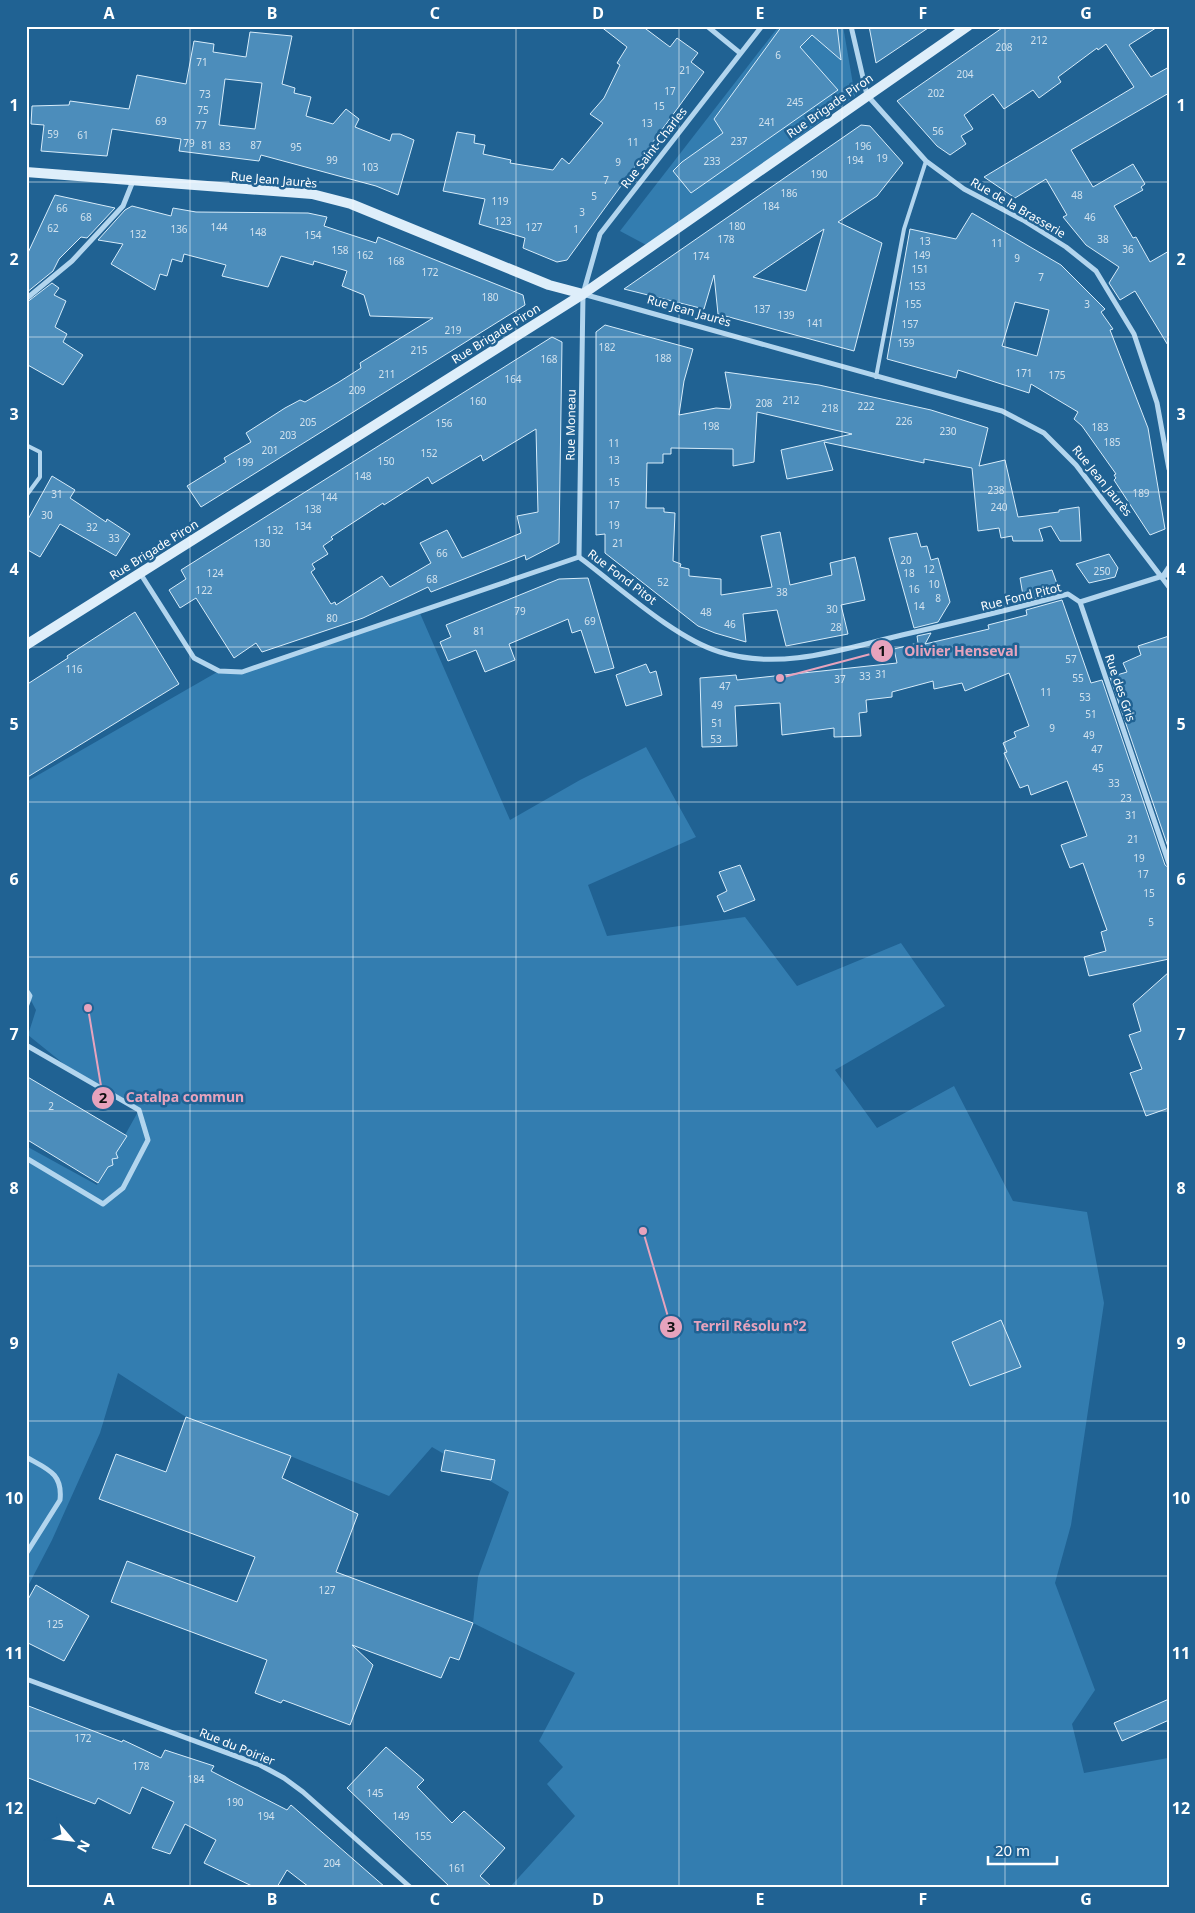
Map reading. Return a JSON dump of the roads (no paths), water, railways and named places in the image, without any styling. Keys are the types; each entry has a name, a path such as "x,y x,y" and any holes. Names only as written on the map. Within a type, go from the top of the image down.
{"street":[{"path":"707,26 740,53"},
{"name":"Rue Saint-Charles","path":"583,294 600,234 762,26"},
{"path":"851,26 867,95"},
{"name":"Rue Brigade Piron","path":"26,645 583,294 968,26"},
{"name":"Rue de la Brasserie","path":"867,95 926,161 964,189 1023,220 1066,247 1096,271 1134,334 1157,403 1169,469"},
{"name":"Rue Jean Jaurès","path":"26,172 312,194 351,204 549,285 1002,412 1044,433 1076,465 1169,587"},
{"path":"26,299 72,260 124,206 134,180"},
{"name":"Rue Moneau","path":"579,557 583,294"},
{"name":"Rue Fond Pitot","path":"140,573 194,658 219,671 242,672 579,557 684,636 720,652 757,659 800,659 975,619 1068,594 1080,602"},
{"path":"1162,576 1169,567"},
{"path":"1080,602 1169,574"},
{"name":"Rue des Gris","path":"1080,602 1169,864"},
{"path":"26,990 30,996 26,1006"},
{"path":"26,1045 139,1110 148,1140 123,1188 103,1204 26,1158"},
{"path":"26,1457 55,1474 60,1482 61,1490 60,1500 26,1554"},
{"name":"Rue du Poirier","path":"26,1679 260,1765 284,1778 410,1887"}],"lane":[{"path":"876,377 904,229 926,161"},
{"path":"26,445 40,452 40,477 26,496"}],"place":[{"name":"Olivier Henseval","path":"780,678"},
{"name":"Catalpa commun","path":"88,1008"},
{"name":"Terril Résolu n°2","path":"643,1231"}]}
